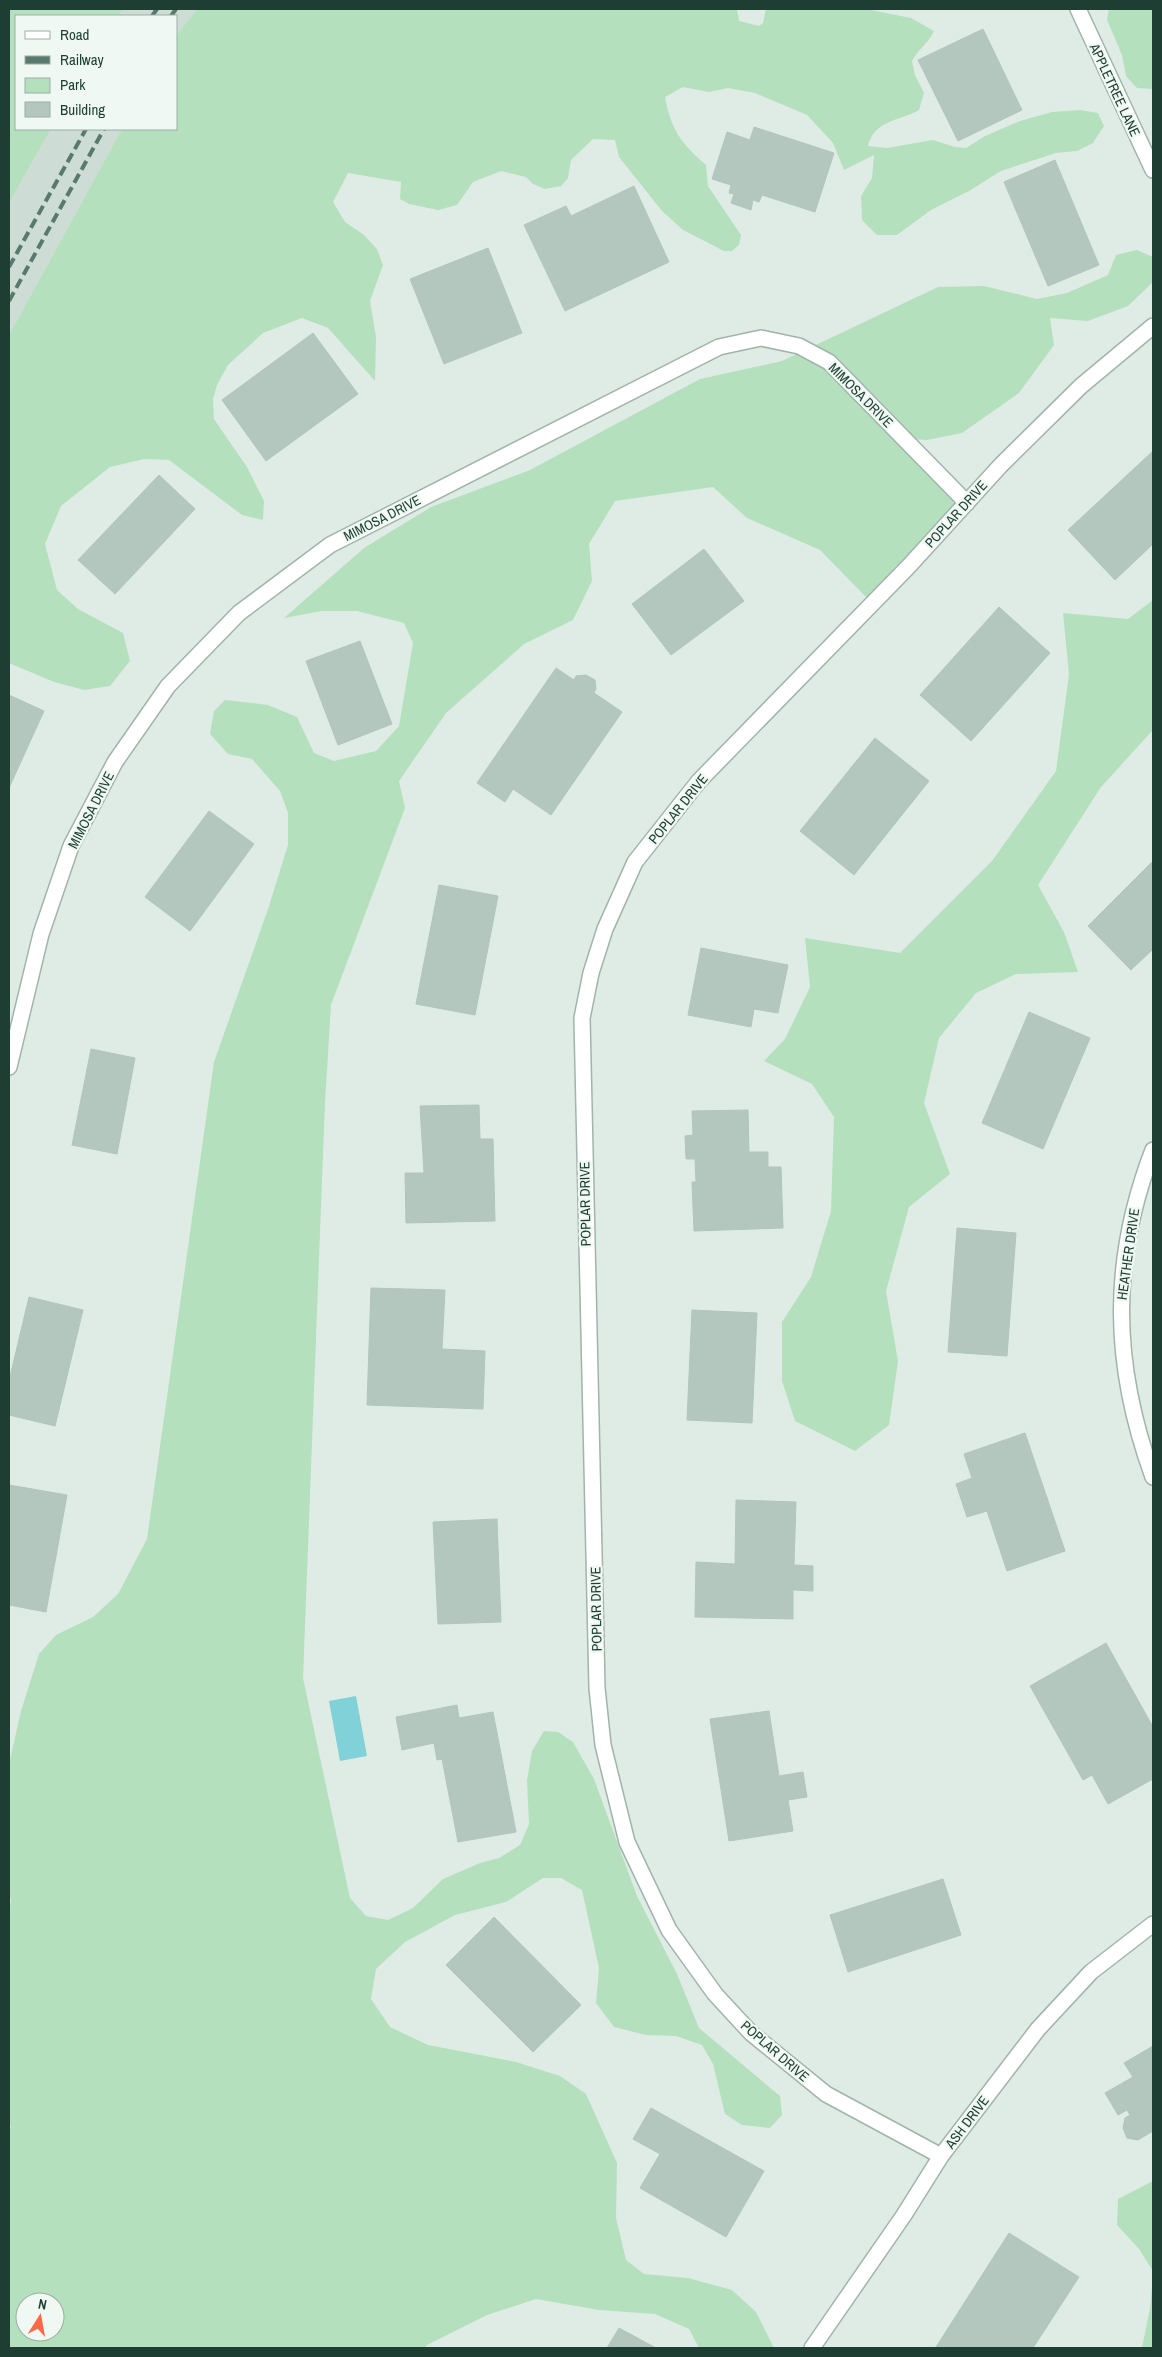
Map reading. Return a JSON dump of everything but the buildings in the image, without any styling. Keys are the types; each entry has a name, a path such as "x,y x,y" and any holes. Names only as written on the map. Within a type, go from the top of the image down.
{"street":[{"name":"APPLETREE LANE","path":"1078,9 1153,170"},
{"name":"POPLAR DRIVE","path":"941,2156 826,2094 751,2033 715,1994 669,1930 627,1842 603,1745 598,1688 582,1018 591,973 605,929 635,862 700,781 909,566 1001,465 1081,386 1153,326"},
{"name":"MIMOSA DRIVE","path":"9,1067 41,934 71,846 115,762 168,686 233,620 330,545 719,347 761,338 799,346 829,362 967,503"},
{"name":"HEATHER DRIVE","path":"1153,1150 1138,1188 1126,1253 1120,1312 1123,1358 1143,1449 1153,1477"},
{"name":"ASH DRIVE","path":"812,2348 904,2215 941,2156 1045,2022 1091,1972 1153,1924"}],"shaded area":[{"path":"123,9 197,9 178,33 178,15 119,15"},
{"path":"50,130 121,130 9,335 9,203"}],"green space":[{"path":"9,9 123,9 119,15 15,15 15,130 50,130 9,203"},
{"path":"197,9 737,9 739,21 759,26 763,23 766,9 866,9 911,18 934,31 912,61 915,75 924,93 919,110 882,126 871,137 868,146 887,148 933,140 955,147 966,148 985,136 1020,121 1052,112 1080,110 1098,113 1104,126 1093,143 1077,151 1056,153 1001,171 969,191 931,210 897,235 877,235 862,220 861,196 872,178 874,155 844,170 833,143 807,115 755,93 728,88 709,92 683,87 665,97 667,108 678,135 706,165 708,186 741,235 739,245 732,251 724,251 683,230 662,211 619,157 615,140 593,139 571,160 568,178 561,186 545,189 533,184 526,177 501,171 473,182 457,205 438,210 409,204 400,199 401,182 348,173 333,202 345,222 364,235 377,249 383,265 370,301 376,337 375,381 328,328 302,318 263,333 228,365 217,385 213,399 214,419 247,467 264,501 263,520 242,515 169,460 144,459 110,467 61,506 45,544 57,590 78,609 123,633 130,661 110,686 84,690 54,682 9,663 9,335 121,130 178,130 178,33"},
{"path":"1109,9 1153,9 1153,89 1137,88 1126,76 1122,55 1107,20"},
{"path":"1137,250 1153,257 1153,282 1128,306 1088,321 1050,318 1054,345 1019,393 962,433 927,440 898,438 959,503 869,600 820,550 747,518 713,487 615,501 589,544 592,581 573,620 524,644 446,713 399,781 405,808 331,1005 325,1103 303,1678 350,1898 366,1916 388,1920 413,1908 443,1879 480,1863 499,1858 520,1845 529,1824 527,1780 532,1751 544,1731 558,1732 573,1742 594,1779 637,1896 677,1974 699,2028 780,2096 782,2115 770,2128 742,2125 725,2114 713,2064 702,2045 676,2036 646,2035 614,2027 596,2003 599,1968 582,1890 561,1878 543,1878 506,1902 455,1915 405,1942 376,1969 371,1999 390,2027 428,2045 516,2062 560,2076 586,2094 617,2163 616,2218 626,2260 644,2274 688,2278 732,2290 756,2312 774,2348 699,2348 689,2329 655,2314 599,2310 536,2299 487,2315 427,2345 425,2348 9,2348 9,2131 11,2127 9,2122 9,1913 11,1901 9,1892 9,1764 21,1711 39,1654 56,1635 93,1617 118,1594 147,1539 214,1062 268,909 288,845 288,813 280,791 252,759 228,754 210,734 214,711 225,700 268,705 297,717 314,753 334,761 376,751 399,726 413,643 404,623 357,611 322,611 284,618 364,548 431,507 530,470 700,379 782,361 938,287 984,286 1037,299 1067,293 1108,275 1116,255"},
{"path":"1153,600 1153,730 1101,787 1038,885 1064,932 1078,972 1016,974 976,993 939,1038 924,1103 950,1174 909,1207 886,1291 898,1361 889,1425 855,1451 795,1421 782,1381 782,1322 811,1277 831,1211 834,1117 812,1084 764,1061 785,1039 810,987 805,938 900,953 992,861 1056,771 1069,674 1063,613 1128,619"},
{"path":"1153,2181 1153,2271 1139,2249 1117,2225 1118,2199"},
{"path":"1153,2278 1153,2348 1142,2348 1150,2308"}],"water":[{"path":"356,1696 367,1756 340,1761 329,1701"}],"railway":[{"path":"153,15 157,9"},
{"path":"172,15 176,9"},
{"path":"9,267 85,130"},
{"path":"9,301 103,130"}]}
